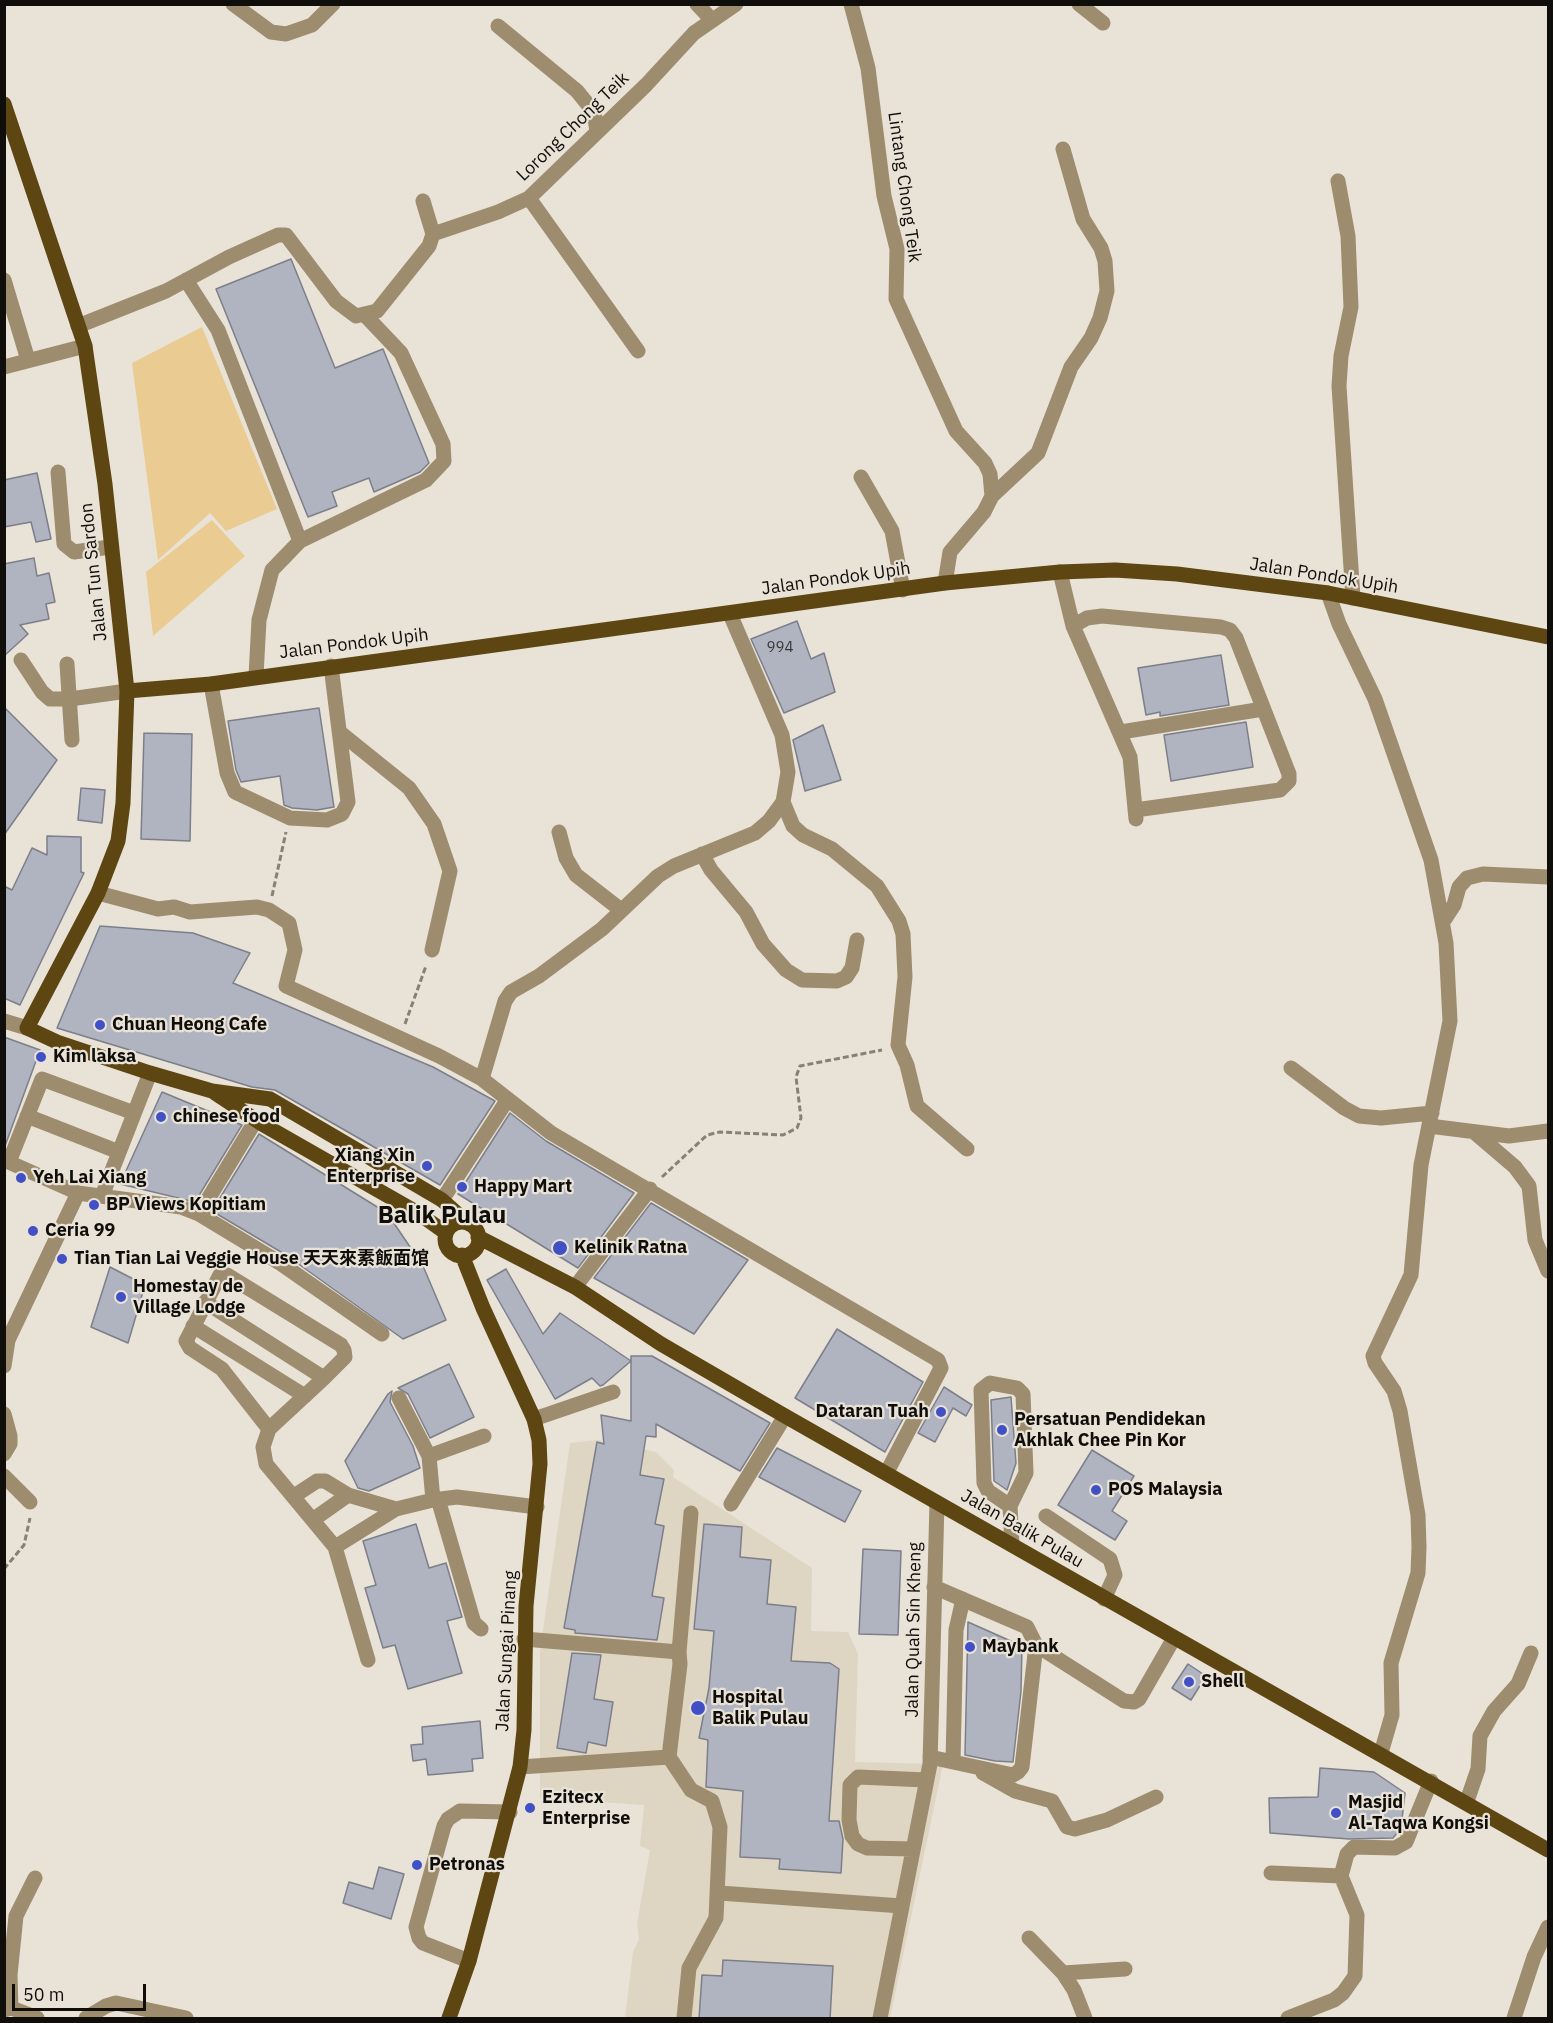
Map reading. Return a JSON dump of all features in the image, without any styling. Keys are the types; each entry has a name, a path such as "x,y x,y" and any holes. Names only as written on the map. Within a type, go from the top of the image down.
{"main road":[{"name":"Jalan Tun Sardon","path":"4,104 85,346 105,484 127,691 123,802 118,841 98,893 27,1028"},
{"name":"Jalan Pondok Upih","path":"127,691 211,684 945,583 1060,572 1115,570 1177,574 1328,593 1548,637"},
{"path":"27,1028 57,1042 150,1073 212,1091 270,1099 442,1200 469,1224 478,1237 472,1252 462,1255 448,1248 446,1233 453,1224 469,1224"},
{"path":"212,1091 256,1120 418,1213 446,1233"},
{"name":"Jalan Balik Pulau","path":"478,1237 575,1287 661,1344 785,1416 887,1472 1104,1599 1381,1752 1548,1850"},
{"name":"Jalan Sungai Pinang","path":"448,2019 469,1961 520,1767 524,1730 524,1638 540,1456 534,1419 483,1308 462,1255"}],"street":[{"path":"233,4 271,32 286,34 312,25 333,4"},
{"path":"697,4 712,20"},
{"name":"Lorong Chong Teik","path":"433,234 498,212 529,198 646,85 694,33 736,4"},
{"name":"Lintang Chong Teik","path":"850,4 867,68 884,196 897,249 896,299 956,431 985,463 990,474 992,496"},
{"path":"1079,4 1103,24"},
{"path":"498,26 577,92 594,112 597,131"},
{"path":"945,583 945,567 950,552 984,512 992,496 1027,466 1044,443 1065,379 1100,318 1107,291 1106,261 1101,248 1083,219 1063,148"},
{"path":"1338,181 1348,236 1351,307 1341,356 1339,386 1353,598"},
{"path":"529,198 638,351"},
{"path":"78,326 146,300 278,234 286,235 336,301 356,316 377,311 429,246 433,234 423,201"},
{"path":"4,280 28,360"},
{"path":"186,280 218,330 300,541"},
{"path":"256,676 259,620 272,570 300,541 426,480 444,461 443,444 401,353 390,338 364,314"},
{"path":"4,367 85,346"},
{"path":"58,472 64,544 74,552 110,547"},
{"path":"861,477 892,531 903,590"},
{"path":"1060,572 1072,626 1121,732 1134,777 1135,815 1280,789 1289,781 1289,774 1236,638 1230,630 1221,627 1102,616 1087,618 1072,626"},
{"path":"1328,593 1378,710 1431,860 1443,922 1450,1021 1421,1165 1411,1275 1373,1356 1394,1392 1400,1412 1418,1515 1419,1547 1418,1573 1391,1663 1392,1715 1381,1752"},
{"path":"482,1079 505,1001 511,992 602,929 658,876 674,866 755,833 769,821 783,802 788,772 782,735 730,614"},
{"path":"21,660 42,692 50,699 70,699 127,691"},
{"path":"67,664 72,740"},
{"path":"211,684 227,773 236,792 290,818 327,819 342,814 348,802 342,734 331,666"},
{"path":"1121,732 1263,709"},
{"path":"342,734 409,788 434,824 450,871 432,950"},
{"path":"783,802 792,826 803,835 832,849 877,886 899,921 903,934 904,977 898,1045 907,1065 917,1106 967,1149"},
{"path":"559,832 566,858 576,875 621,910"},
{"path":"702,854 711,870 746,912 763,944 786,970 802,980 837,981 846,977 852,968 857,940"},
{"path":"1443,922 1454,905 1459,887 1467,878 1483,874 1548,877"},
{"path":"98,893 158,909 174,907 190,912 257,907 269,910 289,923 295,950 286,986 400,1038 482,1079 551,1132 938,1360 941,1368 887,1472"},
{"path":"4,1021 27,1028"},
{"path":"1291,1068 1337,1103 1359,1116 1430,1119 1474,1132 1509,1136 1548,1131"},
{"path":"102,1196 150,1073"},
{"path":"134,1113 42,1079 7,1161 78,1194 181,1207 199,1214 280,1263 382,1334"},
{"path":"442,1200 508,1099"},
{"path":"27,1116 119,1152"},
{"path":"199,1214 256,1120"},
{"path":"1474,1132 1515,1167 1529,1186 1535,1240 1548,1271"},
{"path":"575,1287 650,1189"},
{"path":"4,1366 8,1340 78,1194"},
{"path":"269,1429 222,1369 187,1345 186,1337 217,1277 227,1275 341,1346 345,1357 269,1429 263,1448 266,1464 335,1547 369,1660"},
{"path":"205,1302 324,1378"},
{"path":"193,1326 305,1396"},
{"path":"1010,1506 988,1491 984,1484 981,1390 990,1383 1017,1388 1023,1394 1026,1473 1010,1506 1012,1545"},
{"path":"534,1419 613,1392"},
{"path":"399,1398 429,1456 436,1499 474,1623 482,1629"},
{"path":"4,1414 10,1436 10,1444 4,1454"},
{"path":"731,1504 785,1416"},
{"path":"429,1456 484,1436"},
{"path":"4,1476 30,1502"},
{"path":"294,1496 322,1481 348,1495 396,1509"},
{"path":"314,1520 348,1495"},
{"path":"335,1547 396,1509 436,1499 457,1497 537,1507"},
{"name":"Jalan Quah Sin Kheng","path":"880,2019 930,1757 937,1503"},
{"path":"684,2019 689,1968 712,1928 719,1893 720,1827 717,1810 708,1798 691,1790 669,1757 680,1664 678,1652 691,1513"},
{"path":"1046,1516 1110,1559 1115,1575 1104,1599"},
{"path":"930,1757 1013,1775 1022,1767 1036,1645 1028,1627 934,1587"},
{"path":"953,1762 956,1630 963,1599"},
{"path":"524,1638 678,1652"},
{"path":"1036,1645 1124,1701 1134,1702 1139,1699 1174,1638"},
{"path":"1467,1801 1478,1769 1480,1736 1494,1711 1518,1684 1532,1653"},
{"path":"520,1767 669,1757"},
{"path":"977,1767 989,1779 1015,1791 1052,1801 1067,1827 1075,1829 1107,1820 1156,1797"},
{"path":"913,1849 867,1848 858,1844 852,1836 849,1820 850,1785 858,1777 926,1780"},
{"path":"1288,2019 1334,2000 1343,1993 1355,1976 1358,1915 1341,1876 1349,1849 1354,1847 1395,1848 1406,1842 1431,1781"},
{"path":"469,1961 423,1943 418,1938 416,1927 444,1826 448,1819 460,1811 510,1812"},
{"path":"1271,1872 1341,1876"},
{"path":"36,1878 16,1916 7,2008 37,2019"},
{"path":"719,1893 902,1906"},
{"path":"1514,2019 1534,1957 1548,1927"},
{"path":"1029,1938 1063,1973 1074,1990 1085,2019"},
{"path":"1063,1973 1125,1969"},
{"path":"86,2019 106,2006 116,2003 186,2019"}],"path":[{"path":"269,910 290,818"},
{"path":"400,1038 432,950"},
{"path":"650,1189 707,1135 720,1132 783,1135 797,1128 801,1118 796,1077 800,1066 866,1054 898,1045"},
{"path":"4,1569 24,1545 29,1524 30,1502"}],"shaded area":[{"path":"202,327 277,509 226,531 210,513 158,560 132,363"},
{"path":"212,520 245,556 153,636 146,572"},
{"name":"Hospital Balik Pulau","path":"598,1440 656,1452 674,1470 673,1477 812,1568 811,1631 848,1632 858,1654 855,1762 943,1764 890,2018 625,2018 633,1952 639,1939 637,1924 650,1850 640,1846 644,1805 540,1798 540,1651 570,1443"}],"building":[{"path":"291,259 335,368 383,349 429,463 420,472 374,492 369,478 332,492 337,506 308,517 216,289"},
{"path":"37,473 51,539 36,542 31,522 4,527 4,480"},
{"path":"34,558 37,576 49,573 55,602 46,604 49,619 20,625 28,634 4,656 4,564"},
{"path":"797,621 811,659 824,653 835,692 784,713 751,639"},
{"path":"1221,655 1229,705 1160,716 1160,712 1146,715 1138,668"},
{"path":"4,707 57,760 4,835"},
{"path":"319,708 334,807 317,810 284,805 280,776 241,782 236,770 228,721"},
{"path":"1246,722 1253,767 1171,781 1164,735"},
{"path":"823,725 841,780 805,791 793,740"},
{"path":"144,733 192,734 190,841 141,839"},
{"path":"81,788 105,790 102,823 78,820"},
{"path":"47,836 81,837 81,872 84,873 20,1005 4,998 4,886 12,890 32,848 47,855"},
{"path":"100,926 193,933 250,953 233,983 433,1067 495,1101 440,1185 275,1090 252,1087 57,1028"},
{"path":"4,1037 40,1050 5,1146 4,1146"},
{"path":"162,1092 242,1125 195,1202 120,1184"},
{"path":"510,1113 546,1141 634,1193 578,1268 458,1194"},
{"path":"259,1134 387,1213 423,1266 446,1320 403,1339 286,1255 212,1211"},
{"path":"651,1203 748,1260 694,1334 594,1278"},
{"path":"110,1267 145,1285 128,1343 91,1327"},
{"path":"506,1269 543,1334 560,1313 631,1361 603,1385 600,1386 592,1378 555,1399 487,1280"},
{"path":"837,1329 923,1382 885,1452 795,1398"},
{"path":"631,1356 652,1356 770,1423 740,1471 656,1424 656,1437 646,1436 640,1475 664,1479 655,1524 664,1526 652,1596 664,1598 657,1640 575,1633 575,1630 564,1628 597,1442 604,1444 601,1415 631,1421"},
{"path":"449,1364 474,1417 430,1438 408,1394 398,1388"},
{"name":"Dataran Tuah","path":"944,1387 972,1405 966,1416 953,1408 935,1442 918,1433"},
{"path":"392,1391 390,1402 413,1446 420,1468 369,1491 358,1488 345,1461"},
{"name":"Persatuan Pendidekan Akhlak Chee Pin Kor","path":"1011,1397 1016,1463 1007,1490 994,1481 991,1400"},
{"path":"777,1448 861,1491 845,1522 759,1477"},
{"name":"POS Malaysia","path":"1092,1450 1134,1476 1112,1511 1127,1521 1115,1540 1058,1505"},
{"path":"416,1524 429,1568 446,1563 462,1617 447,1621 462,1673 408,1689 395,1645 383,1648 365,1588 376,1585 363,1541"},
{"path":"704,1524 742,1527 740,1557 771,1560 767,1604 796,1607 791,1661 830,1663 839,1669 829,1821 839,1821 843,1839 841,1873 779,1869 780,1859 740,1857 743,1791 706,1787 708,1740 699,1738 709,1688 714,1631 694,1629"},
{"path":"863,1549 901,1551 898,1635 859,1634"},
{"path":"968,1622 1022,1646 1021,1691 1013,1762 965,1755"},
{"path":"572,1653 601,1655 594,1699 613,1702 606,1746 588,1742 586,1753 557,1748"},
{"name":"Shell","path":"1188,1664 1206,1676 1191,1700 1172,1688"},
{"path":"480,1721 483,1758 472,1759 473,1771 428,1775 426,1759 413,1761 411,1745 423,1744 422,1727"},
{"name":"Masjid Al-Taqwa Kongsi","path":"1320,1768 1374,1772 1405,1793 1401,1828 1393,1838 1349,1839 1270,1833 1269,1798 1318,1797"},
{"path":"379,1867 404,1874 391,1919 343,1903 349,1882 373,1889"},
{"path":"723,1960 833,1966 830,2019 699,2019 702,1975 722,1976"}],"place":[{"name":"Chuan Heong Cafe","path":"100,1025"},
{"name":"Kim laksa","path":"41,1057"},
{"name":"chinese food","path":"161,1117"},
{"name":"Xiang Xin Enterprise","path":"427,1166"},
{"name":"Yeh Lai Xiang","path":"21,1178"},
{"name":"Happy Mart","path":"462,1187"},
{"name":"BP Views Kopitiam","path":"94,1205"},
{"name":"Ceria 99","path":"33,1231"},
{"name":"Kelinik Ratna","path":"560,1248"},
{"name":"Tian Tian Lai Veggie House 天天來素飯面馆","path":"62,1259"},
{"name":"Homestay de Village Lodge","path":"121,1297"},
{"name":"Dataran Tuah","path":"941,1412"},
{"name":"Persatuan Pendidekan Akhlak Chee Pin Kor","path":"1002,1430"},
{"name":"POS Malaysia","path":"1096,1490"},
{"name":"Maybank","path":"970,1647"},
{"name":"Shell","path":"1189,1682"},
{"name":"Hospital Balik Pulau","path":"698,1708"},
{"name":"Ezitecx Enterprise","path":"530,1808"},
{"name":"Masjid Al-Taqwa Kongsi","path":"1336,1813"},
{"name":"Petronas","path":"417,1865"}],"district":[{"name":"Balik Pulau","path":"442,1216"}]}
